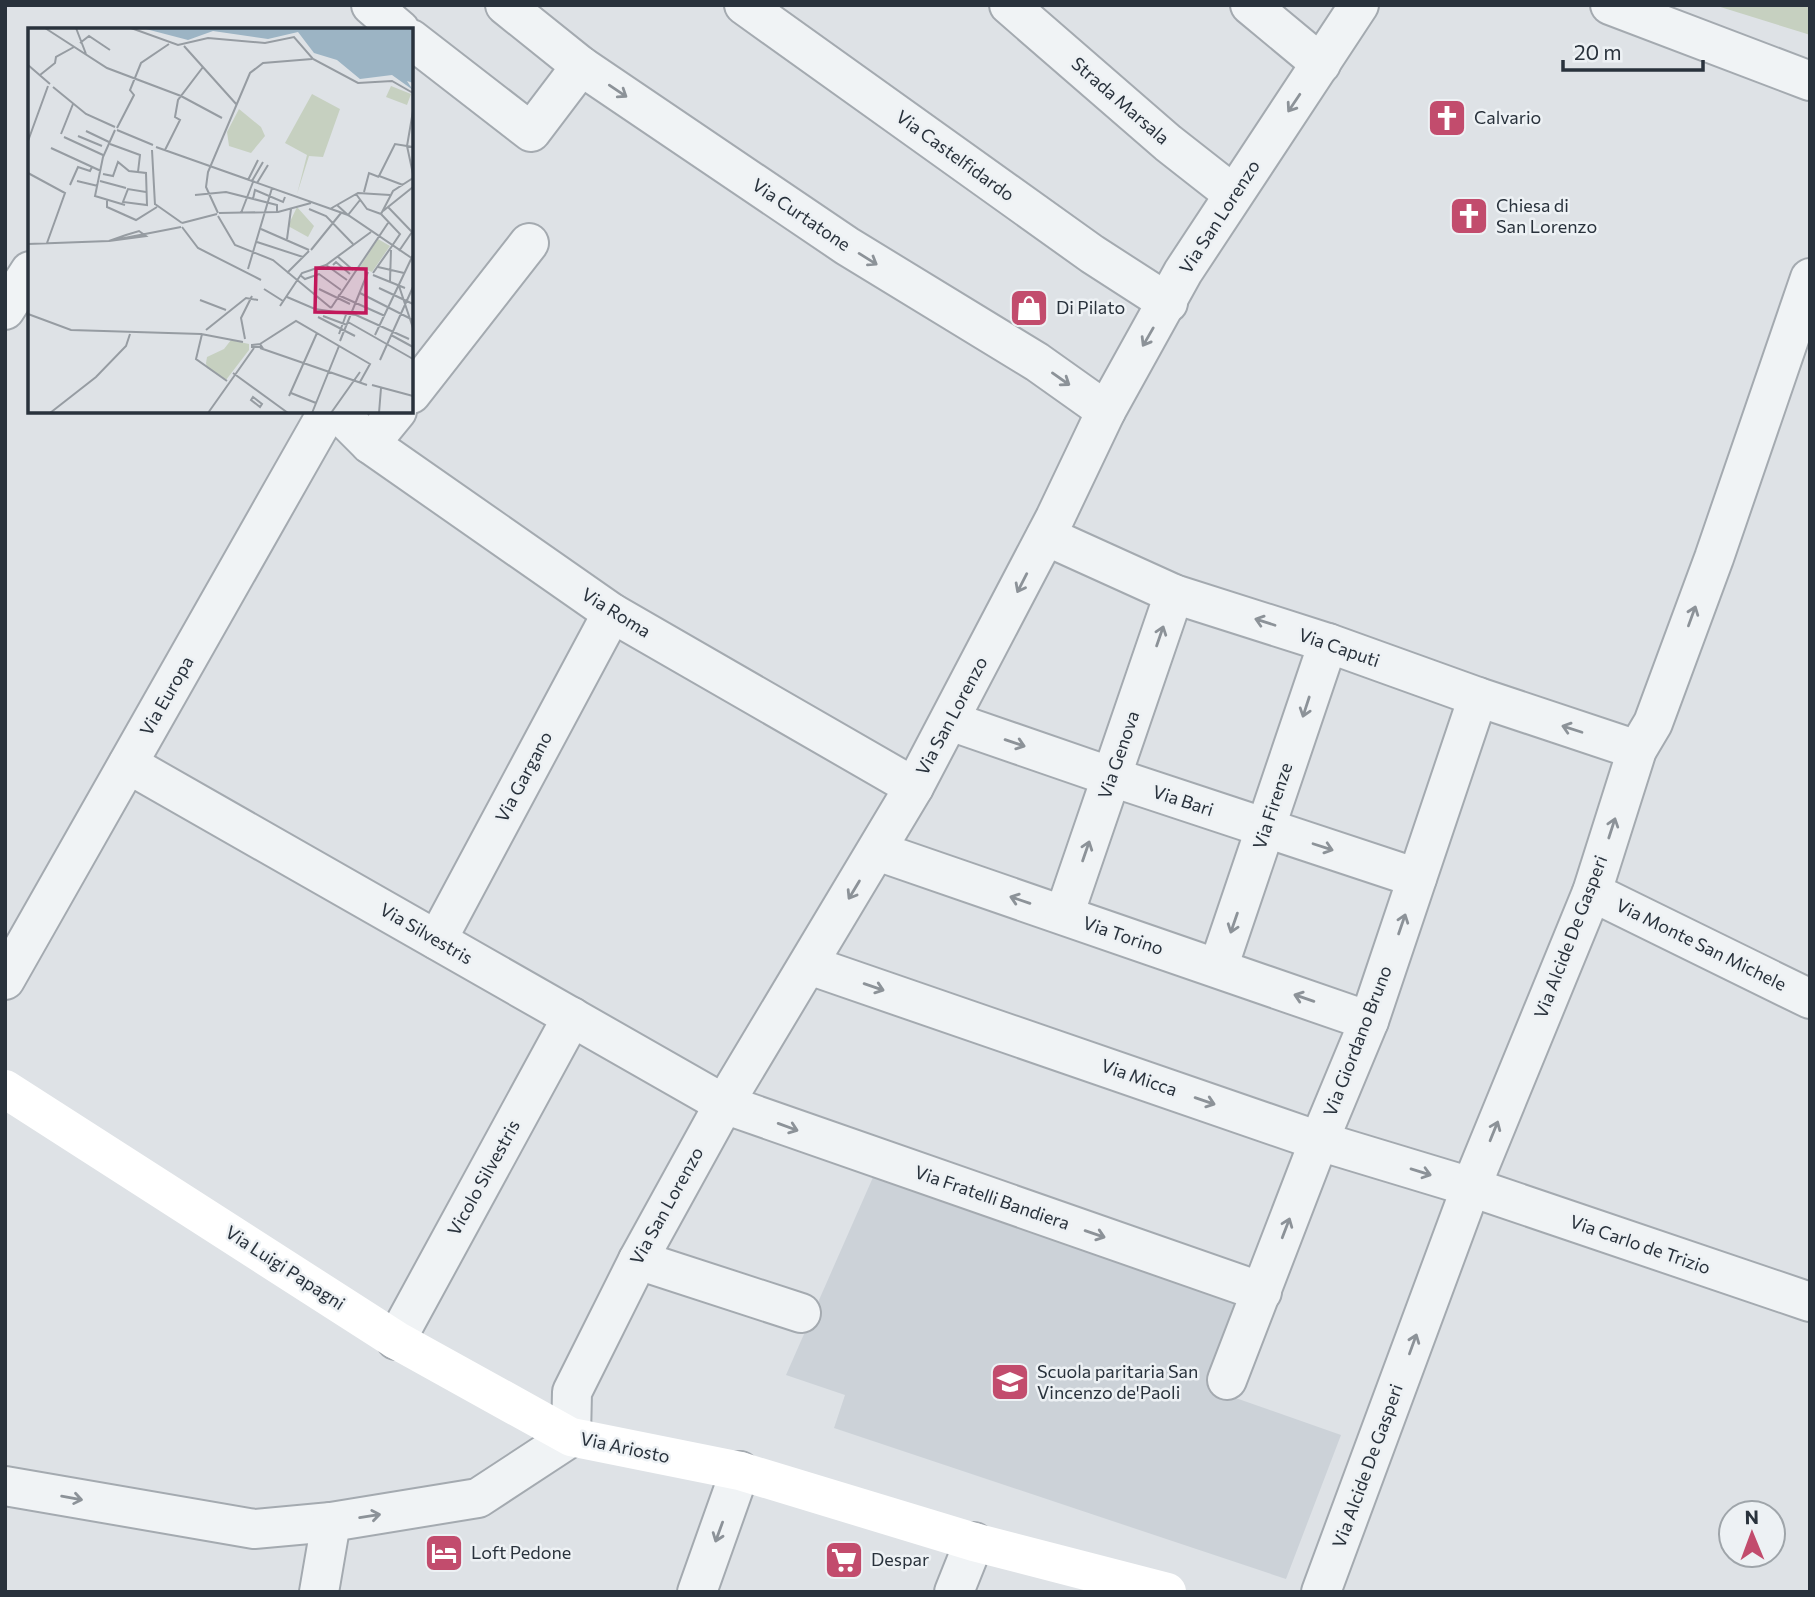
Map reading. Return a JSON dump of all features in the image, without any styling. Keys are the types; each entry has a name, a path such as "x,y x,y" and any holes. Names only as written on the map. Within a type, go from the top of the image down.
{"street":[{"path":"371,5 393,28"},
{"name":"Via Curtatone","path":"505,5 581,66 847,246 1037,362 1107,411"},
{"name":"Via Castelfidardo","path":"744,5 1091,254 1168,303"},
{"name":"Strada Marsala","path":"1009,5 1168,143 1233,194"},
{"path":"1250,5 1321,64"},
{"name":"Via San Lorenzo","path":"571,1437 572,1392 638,1260 724,1104 914,788 1046,536 1107,411 1183,272 1359,5"},
{"path":"1610,5 1810,81"},
{"path":"413,49 531,132 581,66"},
{"path":"413,391 529,243"},
{"path":"5,270 28,263"},
{"path":"5,310 28,274"},
{"name":"Via Alcide De Gasperi","path":"1321,1592 1471,1187 1592,892 1637,750 1653,723 1714,558 1810,278"},
{"name":"Via Europa","path":"5,980 327,413"},
{"name":"Via Roma","path":"339,413 370,444 612,613 914,788"},
{"path":"370,444 395,413"},
{"name":"Via Caputi","path":"1046,536 1174,593 1328,643 1637,750"},
{"name":"Via Genova","path":"1064,915 1174,593"},
{"name":"Via Gargano","path":"437,940 612,613"},
{"name":"Via Firenze","path":"1218,968 1328,643"},
{"name":"Via Giordano Bruno","path":"1227,1380 1319,1141 1369,1021 1478,697"},
{"name":"Via Bari","path":"950,721 1418,878"},
{"name":"Via Silvestris","path":"128,764 724,1104"},
{"name":"Via Torino","path":"877,852 1369,1021"},
{"name":"Via Monte San Michele","path":"1592,892 1810,999"},
{"name":"Via Micca","path":"809,965 1319,1141 1471,1187"},
{"name":"Vicolo Silvestris","path":"396,1340 572,1017"},
{"name":"Via Luigi Papagni","path":"5,1089 396,1340 571,1437"},
{"name":"Via Fratelli Bandiera","path":"724,1104 1262,1292"},
{"name":"Via Carlo de Trizio","path":"1471,1187 1810,1302"},
{"path":"638,1260 801,1314"},
{"name":"Via Ariosto","path":"5,1486 254,1530 331,1522 478,1499 571,1437 740,1471 974,1542 1144,1589"},
{"path":"697,1592 740,1471"},
{"path":"319,1592 331,1522"},
{"path":"954,1592 974,1542"}],"shaded area":[{"name":"Scuola paritaria San Vincenzo de'Paoli","path":"874,1175 1242,1300 1210,1389 1341,1435 1286,1579 834,1428 845,1395 786,1375"}],"green space":[{"path":"1714,5 1810,5 1810,35 1804,33"}],"place":[{"name":"Calvario","path":"1447,118"},
{"name":"Chiesa di San Lorenzo","path":"1469,216"},
{"name":"Di Pilato","path":"1029,308"},
{"name":"Scuola paritaria San Vincenzo de'Paoli","path":"1010,1382"},
{"name":"Loft Pedone","path":"444,1553"},
{"name":"Despar","path":"844,1560"}]}
